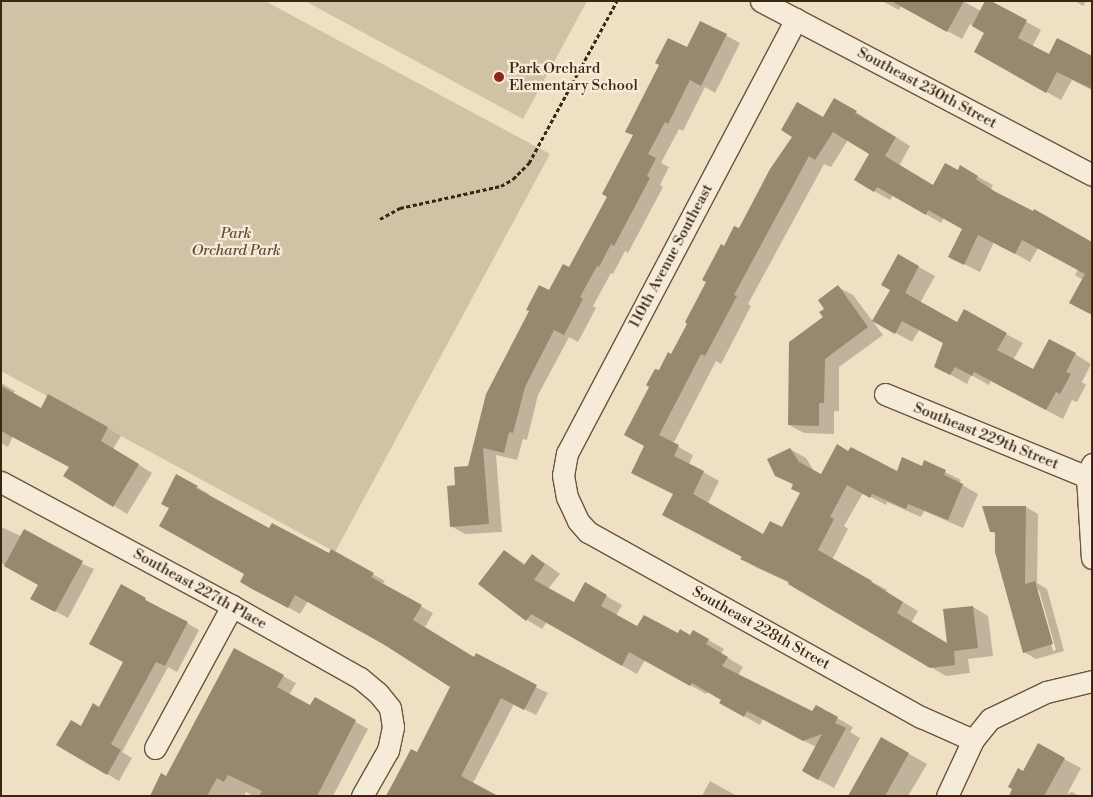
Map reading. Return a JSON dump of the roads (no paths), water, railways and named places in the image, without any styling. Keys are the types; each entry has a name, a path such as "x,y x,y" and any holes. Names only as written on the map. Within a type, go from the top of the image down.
{"street":[{"name":"Southeast 230th Street","path":"761,1 1092,175"},
{"name":"110th Avenue Southeast","path":"567,497 563,475 567,452 796,19"},
{"name":"Southeast 229th Street","path":"884,394 1089,470"},
{"path":"1089,470 1092,558"},
{"name":"Southeast 227th Place","path":"1,482 232,606 360,678 378,693 390,708 393,727 388,750 362,796"},
{"name":"Southeast 228th Street","path":"567,497 578,521 588,532 912,712 973,740"},
{"path":"155,748 232,606"},
{"path":"947,796 973,740 990,719 1046,692 1092,681"}],"place":[{"name":"Park Orchard Elementary School","path":"499,77"}],"park label":[{"name":"Park Orchard Park","path":"236,242"}]}
